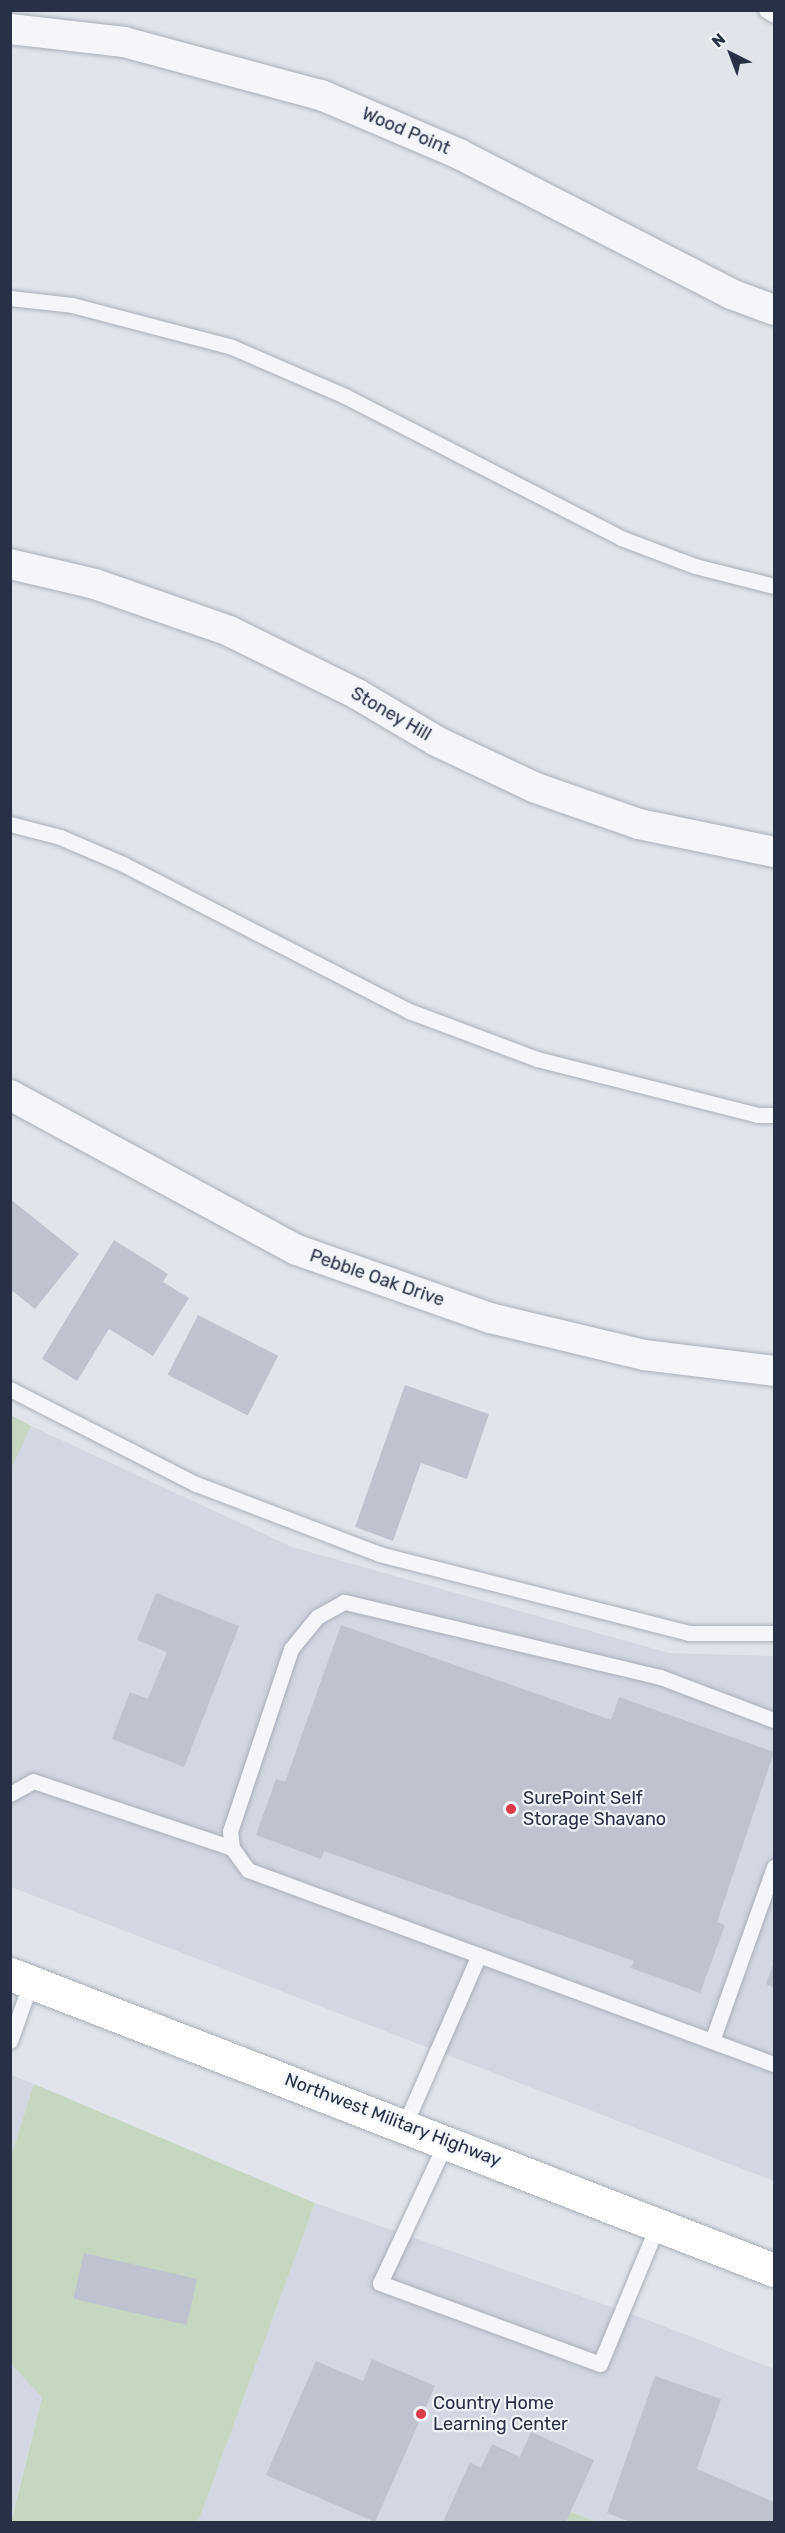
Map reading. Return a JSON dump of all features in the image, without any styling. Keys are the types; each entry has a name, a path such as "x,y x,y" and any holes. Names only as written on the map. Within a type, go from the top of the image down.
{"main road":[{"name":"Northwest Military Highway","path":"21,1978 447,2140 774,2270"}],"street":[{"name":"Wood Point","path":"10,29 124,42 321,95 459,154 731,294 774,310"},
{"name":"Stoney Hill","path":"10,564 94,584 229,631 357,694 436,741 536,788 639,824 774,852"},
{"name":"Pebble Oak Drive","path":"10,1095 297,1250 490,1318 644,1355 774,1371"}],"lane":[{"path":"10,298 72,305 232,348 345,396 621,538 695,566 774,586"},
{"path":"10,824 60,837 123,864 409,1011 537,1059 758,1115 774,1115"},
{"path":"10,1389 196,1484 379,1554 689,1633 774,1633"},
{"path":"774,1720 660,1677 344,1602 317,1617 291,1649 230,1831 232,1848 248,1870 774,2064"},
{"path":"10,1794 33,1781 232,1848"},
{"path":"712,2041 774,1867"},
{"path":"405,2124 479,1955"},
{"path":"10,2041 21,1978"},
{"path":"447,2140 380,2283 600,2364 658,2224"}],"shaded area":[{"path":"31,1426 292,1547 669,1653 774,1656 774,2181 11,1887 10,1469"},
{"path":"11,2075 34,2084 11,2156"},
{"name":"Country Home Learning Center","path":"315,2203 640,2317 774,2369 774,2522 598,2522 570,2511 567,2522 198,2522"},
{"path":"11,2363 42,2396 11,2520"}],"green space":[{"path":"11,1415 31,1426 11,1469"},
{"path":"34,2084 315,2203 198,2522 11,2522 42,2397 10,2363 11,2156"},
{"path":"569,2511 598,2522 567,2522"}],"building":[{"path":"10,1199 79,1254 35,1309 10,1289"},
{"path":"114,1240 168,1274 163,1282 189,1298 153,1356 109,1329 77,1381 42,1359"},
{"path":"198,1315 278,1356 248,1416 168,1375"},
{"path":"405,1385 489,1414 467,1479 421,1463 393,1541 355,1527"},
{"path":"156,1593 239,1626 184,1767 112,1739 130,1692 148,1699 167,1652 137,1640"},
{"name":"SurePoint Self Storage Shavano","path":"341,1625 611,1720 619,1697 774,1752 717,1922 725,1925 700,1993 631,1968 634,1961 324,1851 321,1859 256,1835 276,1779 285,1782"},
{"path":"774,1962 774,1988 766,1984"},
{"path":"84,2253 197,2279 186,2325 73,2299"},
{"path":"372,2359 435,2386 375,2522 266,2475 316,2361 363,2381"},
{"path":"655,2376 721,2399 697,2469 774,2502 774,2522 630,2522 607,2513"},
{"path":"531,2432 594,2460 566,2522 443,2522 470,2462 481,2468 492,2444 520,2457"}],"place":[{"name":"SurePoint Self Storage Shavano","path":"511,1809"},
{"name":"Country Home Learning Center","path":"421,2414"}]}
